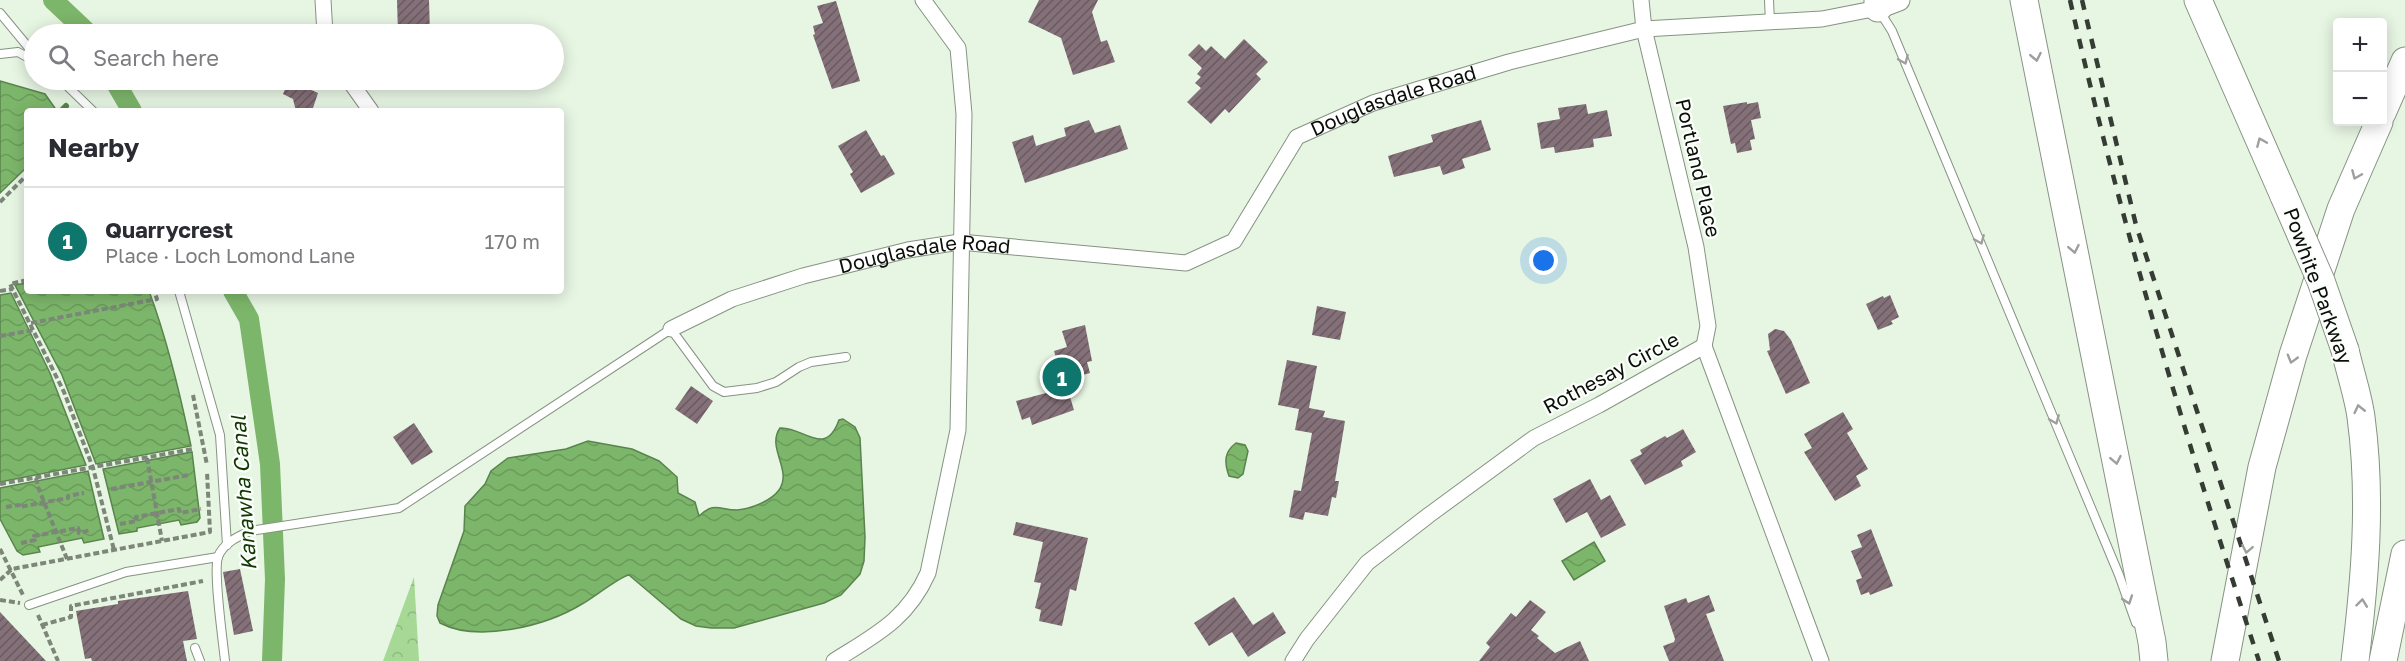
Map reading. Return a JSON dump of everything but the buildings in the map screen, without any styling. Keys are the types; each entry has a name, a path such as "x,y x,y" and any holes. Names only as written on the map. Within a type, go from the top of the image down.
{"highway":[{"path":"2024,0 2152,642 2149,655"},
{"name":"Powhite Parkway","path":"2198,0 2321,281 2345,350 2361,416 2366,478 2365,573 2355,661"},
{"path":"2387,102 2405,61"},
{"path":"2225,661 2262,467 2293,355 2341,209 2377,126"},
{"path":"2383,661 2405,554"}],"street":[{"path":"323,0 324,24"},
{"path":"834,661 893,622 910,606 920,590 928,573 958,430 964,114 958,48 923,0"},
{"name":"Portland Place","path":"1641,0 1644,29 1696,247 1708,326 1704,346"},
{"name":"Douglasdale Road","path":"671,329 732,299 803,276 898,252 960,242 1186,263 1234,241 1297,137 1373,102 1509,62 1644,29 1822,19 1885,3"},
{"path":"356,90 369,108"},
{"name":"Rothesay Circle","path":"1293,661 1307,639 1367,563 1429,515 1534,438 1599,405 1704,346 1821,661"}],"lane":[{"path":"1768,0 1770,22"},
{"path":"1885,3 1892,30 2119,575 2137,628"},
{"path":"0,13 24,42"},
{"path":"0,54 18,52 24,55"},
{"path":"71,90 90,108"},
{"path":"180,294 220,435 227,545"},
{"path":"225,661 218,557 232,539 250,531 399,508 671,329 712,386 724,392 758,388 776,382 799,366 846,357"},
{"path":"29,605 126,572 218,557"},
{"path":"195,648 200,661"},
{"path":"2147,661 2149,655"}],"path":[{"path":"0,202 24,178"},
{"path":"24,281 10,284 64,392 93,468 114,550"},
{"path":"0,291 13,289"},
{"path":"31,323 157,299 155,294"},
{"path":"0,336 34,330"},
{"path":"0,580 12,569 210,532 207,463 191,384"},
{"path":"0,484 193,449"},
{"path":"147,458 162,541"},
{"path":"111,489 189,475"},
{"path":"36,478 67,559"},
{"path":"6,507 44,503 84,493"},
{"path":"120,524 137,521 136,517 157,513 179,509 180,513 201,509"},
{"path":"21,543 35,540 34,536 78,528 79,532 91,530"},
{"path":"42,624 71,617 70,606 203,581"}],"green space":[{"path":"414,577 419,661 383,661"}],"water":[{"path":"0,81 24,88 24,90 45,94 55,108 24,108 24,170 0,193"},
{"path":"24,284 24,294 150,294 173,368 191,446 96,464 62,375 15,285"},
{"path":"11,293 50,373 86,465 0,482 0,295"},
{"path":"843,419 855,427 860,438 865,537 864,561 860,574 841,595 824,603 734,628 711,628 696,626 681,619 629,575 567,612 531,625 492,632 473,632 440,623 437,616 438,605 464,531 465,506 485,484 491,471 508,458 566,449 588,441 632,449 659,461 677,477 678,493 695,502 699,516 704,511 717,507 731,510 748,508 766,501 779,490 783,475 776,443 780,428 820,439 827,437 839,420"},
{"path":"1236,443 1245,445 1248,451 1243,474 1238,478 1229,476 1226,466 1227,454"},
{"path":"192,452 200,518 197,522 181,525 179,520 119,534 103,469"},
{"path":"88,471 104,539 84,543 82,538 38,547 40,552 23,555 17,551 0,519 0,488"},
{"path":"1594,542 1605,561 1574,580 1562,561"}],"waterway":[{"name":"Kanawha Canal","path":"53,0 78,24"},
{"name":"Kanawha Canal","path":"120,90 130,108"},
{"name":"Kanawha Canal","path":"235,294 249,319 270,464 275,579 272,661"}],"railway":[{"path":"2070,0 2133,250 2206,497 2259,661"},
{"path":"2082,0 2136,225 2279,661"}],"place":[{"name":"Quarrycrest","path":"1062,377"}]}
